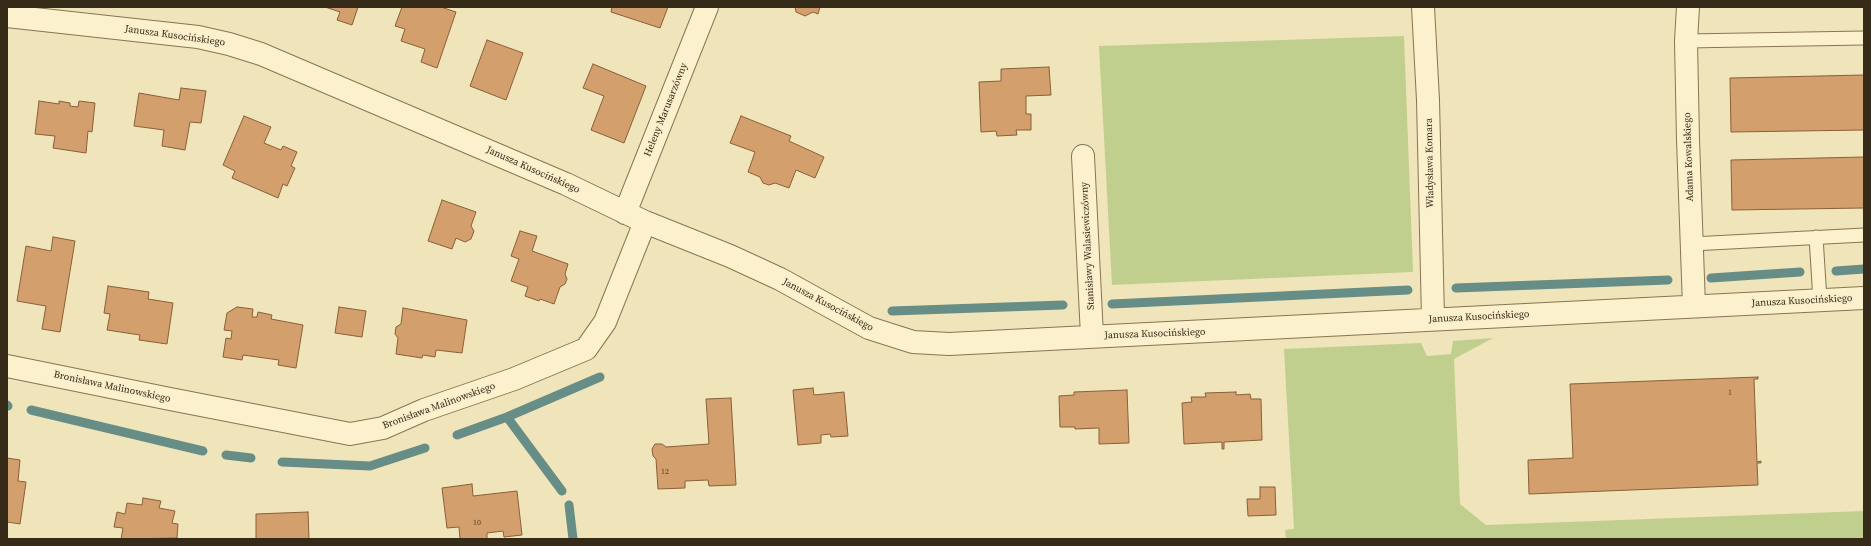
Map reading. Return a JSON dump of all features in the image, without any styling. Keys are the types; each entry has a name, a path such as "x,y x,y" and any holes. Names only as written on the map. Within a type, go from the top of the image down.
{"street":[{"name":"Heleny Marusarzówny","path":"625,213 707,7"},
{"name":"Władysława Komara","path":"1423,7 1428,100 1433,319"},
{"name":"Adama Kowalskiego","path":"1688,7 1686,41 1694,306"},
{"name":"Janusza Kusocińskiego","path":"7,16 198,37 262,54 566,184 645,222 730,256 780,279 869,328 913,342 949,344 1864,298"},
{"name":"Stanisławy Walasiewiczówny","path":"1083,156 1092,336"},
{"name":"Bronisława Malinowskiego","path":"7,366 162,398 350,434 383,428 424,410 514,379 586,349 605,322 645,222"}],"lane":[{"path":"1686,41 1864,38"},
{"path":"1692,244 1864,235"},
{"path":"1816,237 1820,300"}],"green space":[{"path":"1404,36 1413,272 1112,285 1099,46"},
{"path":"1493,338 1454,359 1460,504 1486,525 1864,511 1864,539 1286,539 1285,530 1294,529 1284,349 1421,343 1427,356 1451,354 1453,341"}],"building":[{"path":"325,7 358,7 352,25 337,20 340,12"},
{"path":"402,7 441,7 456,12 437,68 421,62 425,49 401,41 405,29 395,26"},
{"path":"612,7 668,7 660,28 611,12"},
{"path":"795,7 820,7 818,14 813,12 805,16 796,12"},
{"path":"487,40 523,53 506,100 470,86"},
{"path":"593,64 646,86 624,143 591,130 604,96 583,88"},
{"path":"1049,67 1051,95 1026,96 1026,114 1031,114 1031,130 1016,130 1017,135 997,136 996,131 981,132 979,82 1001,81 1001,69"},
{"path":"1864,75 1864,130 1731,132 1730,78"},
{"path":"181,88 206,91 201,123 190,122 185,150 162,146 164,130 134,126 139,93 179,100"},
{"path":"39,101 59,104 59,101 70,103 70,106 78,107 79,101 95,103 92,132 88,131 86,153 53,148 55,136 35,134"},
{"path":"244,116 271,127 264,143 281,150 283,146 297,152 291,166 295,168 287,186 283,184 278,198 232,178 235,171 223,165"},
{"path":"741,116 791,136 789,141 824,157 815,178 796,170 789,188 775,183 769,185 763,183 760,177 748,172 755,152 730,143"},
{"path":"1864,157 1864,208 1732,210 1731,160"},
{"path":"442,200 476,212 471,226 474,231 471,239 465,242 456,238 452,249 428,241"},
{"path":"520,231 537,236 532,251 568,264 565,274 567,279 565,284 560,287 554,304 525,296 528,287 511,281 519,259 511,256"},
{"path":"53,237 75,241 60,332 42,329 46,306 17,301 26,246 51,251"},
{"path":"108,286 149,292 148,299 173,303 167,344 139,340 140,335 107,330 110,314 104,313"},
{"path":"237,307 253,309 252,317 257,317 258,312 272,315 271,319 303,325 296,368 278,365 279,360 243,355 242,360 223,357 226,338 231,339 232,331 224,330 227,313"},
{"path":"339,307 366,311 362,337 335,333"},
{"path":"403,308 467,320 462,353 436,350 435,357 423,355 422,358 396,354 398,338 395,334 396,327 401,324"},
{"path":"1758,377 1758,379 1754,379 1757,462 1761,461 1761,463 1757,463 1758,485 1529,494 1528,460 1573,458 1570,384"},
{"path":"813,388 814,395 844,392 848,436 831,437 830,434 821,435 821,443 798,445 793,390"},
{"path":"1127,390 1129,443 1099,444 1099,428 1075,429 1075,427 1060,427 1059,396 1074,395 1074,392"},
{"path":"1236,392 1236,395 1250,394 1251,399 1261,399 1262,440 1224,442 1224,449 1222,449 1222,442 1184,444 1182,403 1192,402 1191,397 1206,397 1205,393"},
{"path":"731,398 736,485 709,486 708,480 685,481 685,488 658,489 656,459 653,456 652,449 655,444 662,444 666,447 709,444 706,399"},
{"path":"7,458 20,460 18,481 26,482 20,524 7,522"},
{"path":"472,484 473,496 517,491 522,535 504,537 503,531 487,533 487,539 460,539 459,527 447,528 442,488"},
{"path":"1260,487 1275,487 1276,515 1248,516 1247,499 1260,499"},
{"path":"143,498 161,501 159,508 175,511 172,523 178,524 177,538 121,539 123,528 114,527 117,512 125,514 127,503 142,505"},
{"path":"308,512 309,539 256,539 256,514"}],"waterway":[{"path":"1836,271 1864,269"},
{"path":"1711,278 1800,272"},
{"path":"1456,288 1668,280"},
{"path":"1112,304 1408,290"},
{"path":"892,311 1063,305"},
{"path":"457,435 507,417 600,377"},
{"path":"31,410 203,451"},
{"path":"507,417 562,491"},
{"path":"282,462 370,466 425,448"},
{"path":"226,455 251,458"},
{"path":"569,505 573,539"}]}
